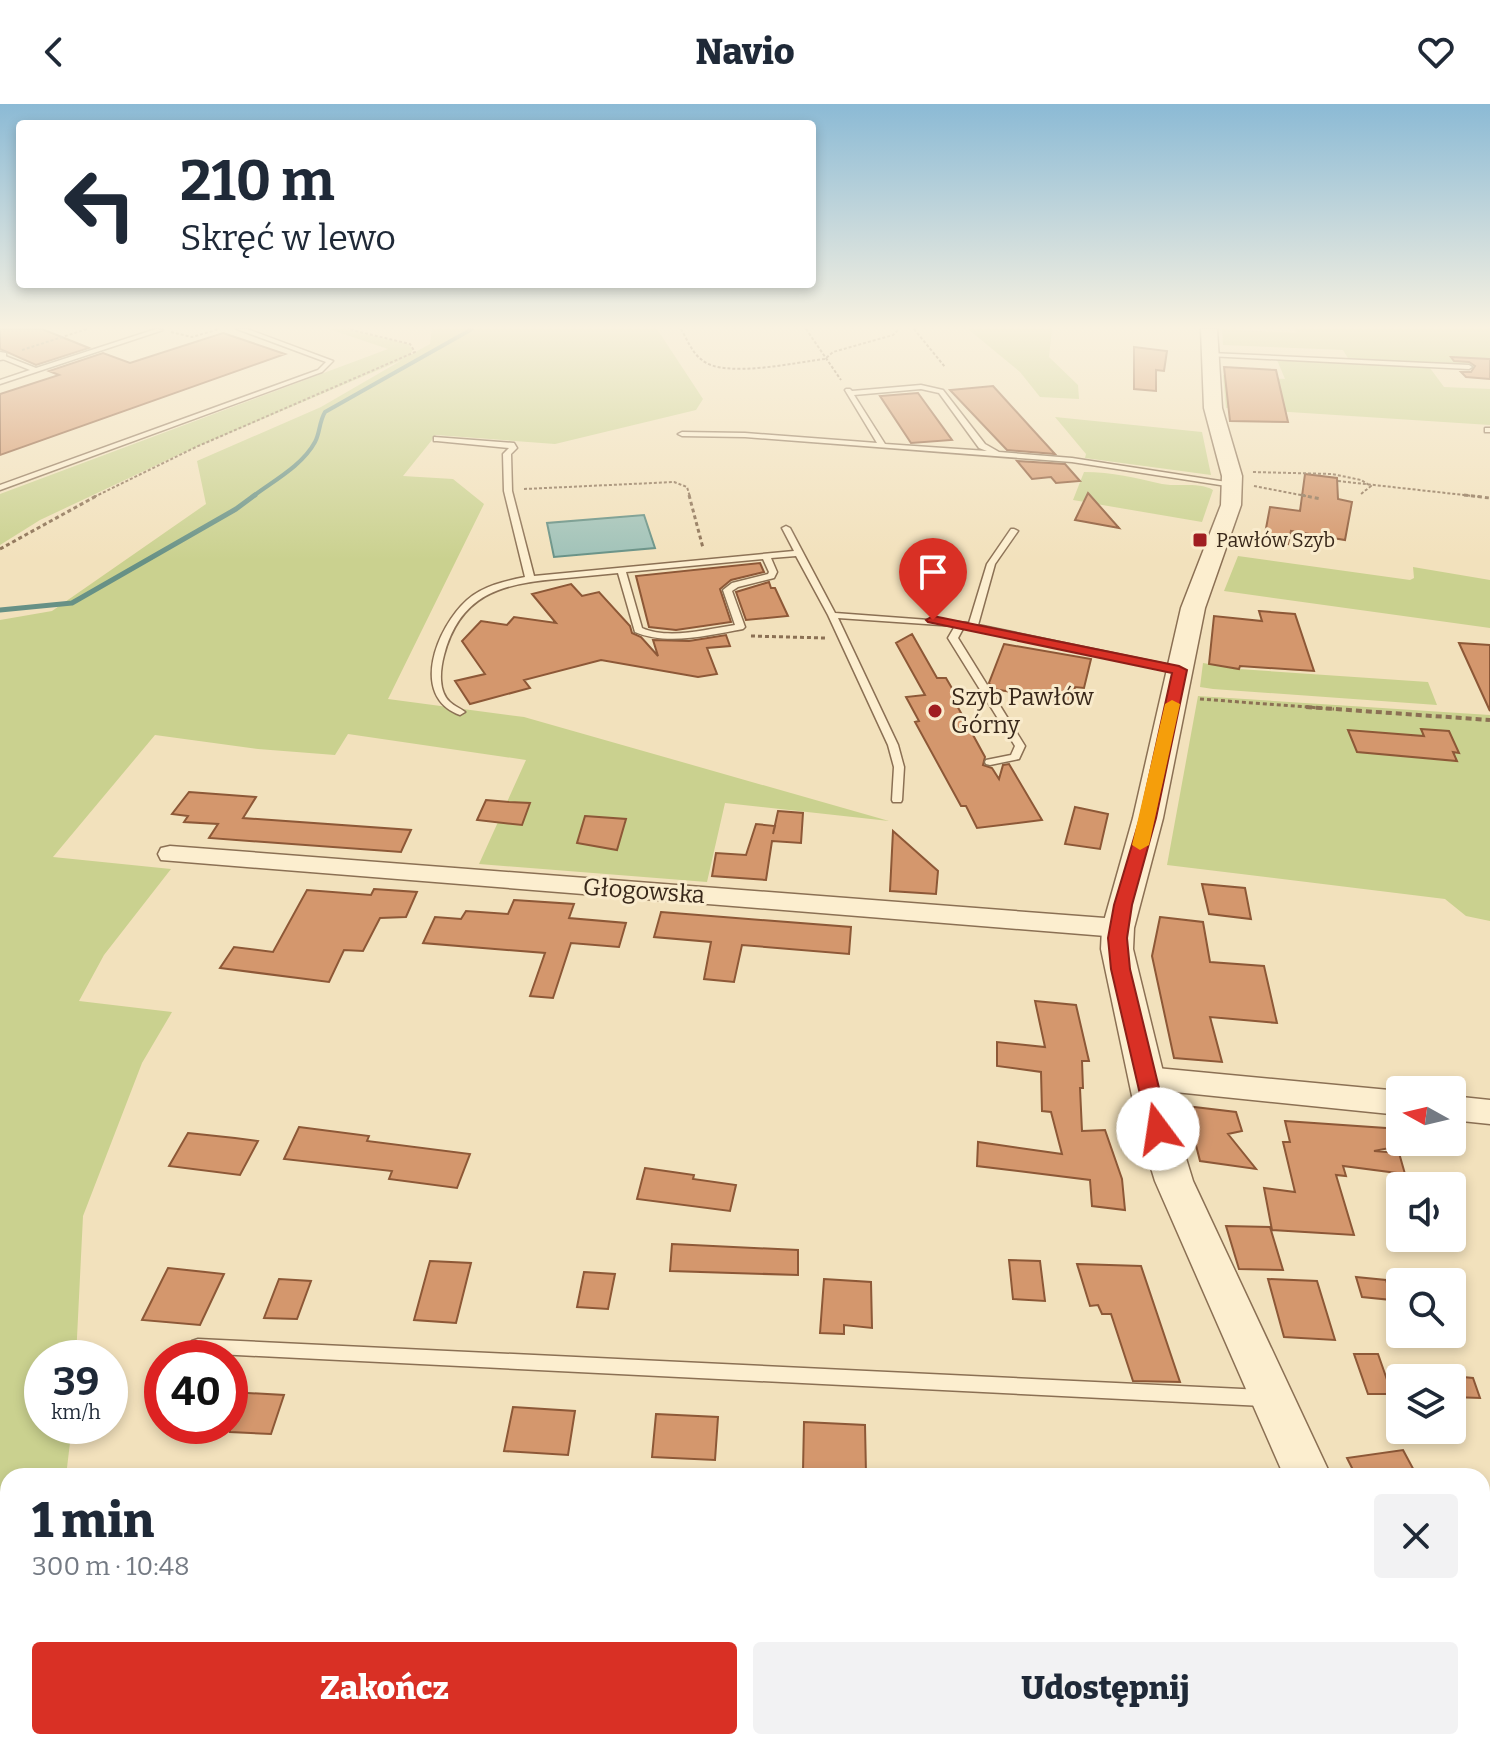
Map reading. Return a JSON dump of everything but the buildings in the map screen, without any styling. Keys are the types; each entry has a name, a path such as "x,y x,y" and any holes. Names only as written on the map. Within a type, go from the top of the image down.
{"street":[{"path":"1213,406 1239,480 1227,523 1193,608 1148,818 1118,928 1121,969 1174,1181 1270,1399 1304,1468"},
{"name":"Głogowska","path":"170,854 1118,928"},
{"path":"1146,1078 1386,1102"},
{"path":"1466,1109 1490,1112"}],"lane":[{"path":"0,488 225,406"},
{"path":"858,406 883,446"},
{"path":"952,406 982,446 993,452 1019,457"},
{"path":"682,434 722,433 1072,460 1239,480"},
{"path":"437,439 511,445 513,448 507,454 508,491 530,579"},
{"path":"786,528 832,615 893,745 899,767 897,800"},
{"path":"973,626 991,564 1014,531"},
{"path":"460,712 444,703 438,690 436,672 447,633 461,610 474,599 507,582 799,553"},
{"path":"621,570 638,630 643,634 740,627 727,590 771,576 773,572 766,556"},
{"path":"832,615 973,626 1177,683"},
{"path":"961,624 953,638 1020,746 1015,757 990,762"},
{"path":"248,1348 1270,1399"}],"path":[{"path":"0,549 61,512 297,406"},
{"path":"1239,480 1339,476 1363,480 1371,486"},
{"path":"1239,480 1321,499"},
{"path":"508,491 654,481 687,487 707,562"},
{"path":"1338,481 1490,498"},
{"path":"1361,494 1371,486"},
{"path":"740,627 743,632 758,637 811,635 825,638"},
{"path":"1177,683 1490,720"}],"green space":[{"path":"236,406 294,406 180,454 40,520 0,545 0,494"},
{"path":"323,406 699,406 696,410 555,444 436,435 403,476 453,479 484,504 388,699 524,717 889,821 725,803 707,882 479,864 526,760 348,734 335,755 258,749 155,735 53,857 171,869 104,955 79,1001 172,1012 142,1063 83,1216 77,1340 24,1340 24,1444 70,1444 67,1468 0,1468 0,620 52,611 206,504 197,461"},
{"path":"1490,406 1490,425 1226,408"},
{"path":"1055,417 1202,432 1211,475 1085,458 1086,454"},
{"path":"1084,472 1213,490 1202,522 1073,500"},
{"path":"1238,556 1410,580 1414,578 1413,567 1490,580 1490,628 1224,591"},
{"path":"1203,663 1239,669 1428,682 1437,705 1200,687"},
{"path":"1198,696 1490,715 1490,921 1466,916 1445,899 1167,865"}],"water":[{"path":"644,515 655,548 554,557 547,523"}],"waterway":[{"path":"252,497 295,466 309,451 317,439 325,412 336,406"},
{"path":"0,610 72,603 236,509 255,495"}],"slow traffic":[{"path":"1140,845 1172,704"}],"place":[{"name":"Pawłów Szyb","path":"1200,540"},
{"name":"Szyb Pawłów Górny","path":"935,711"}],"route":[{"path":"933,620 1179,670 1148,818 1123,905 1117,938 1131,1016 1158,1129"}]}
